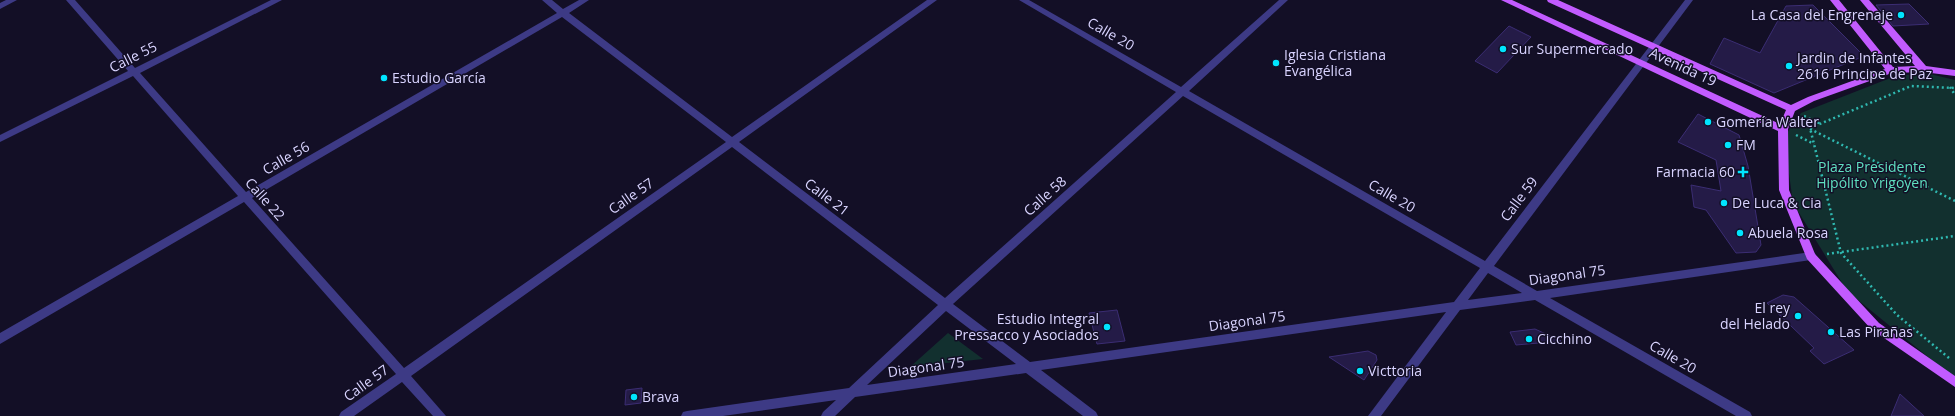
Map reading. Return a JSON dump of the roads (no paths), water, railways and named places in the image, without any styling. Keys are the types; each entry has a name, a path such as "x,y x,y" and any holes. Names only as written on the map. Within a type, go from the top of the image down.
{"main road":[{"name":"Avenida 19","path":"1505,0 1783,129"},
{"name":"Avenida 19","path":"1551,0 1791,109"},
{"path":"1834,0 1891,70"},
{"path":"1864,0 1923,69"},
{"path":"1955,73 1923,69 1891,70 1811,99 1791,109 1783,129 1784,190 1811,256 1875,326 1955,382"}],"street":[{"path":"0,6 13,0"},
{"name":"Calle 22","path":"70,0 440,416"},
{"name":"Calle 55","path":"0,139 278,0"},
{"name":"Calle 21","path":"546,0 1092,416"},
{"name":"Calle 56","path":"0,339 586,0"},
{"name":"Calle 57","path":"345,416 402,374 933,0"},
{"name":"Calle 20","path":"1023,0 1746,416"},
{"name":"Calle 58","path":"827,416 945,305 1284,0"},
{"name":"Calle 59","path":"1374,416 1652,46 1689,0"},
{"name":"Diagonal 75","path":"687,416 1811,256"}],"place":[{"name":"La Casa del Engrenaje","path":"1901,15"},
{"name":"Sur Supermercado","path":"1503,49"},
{"name":"Iglesia Cristiana Evangélica","path":"1276,63"},
{"name":"Jardin de Infantes 2616 Principe de Paz","path":"1789,66"},
{"name":"Estudio García","path":"384,78"},
{"name":"Gomería Walter","path":"1708,122"},
{"name":"FM","path":"1728,145"},
{"name":"Farmacia 60","path":"1743,172"},
{"name":"De Luca & Cia","path":"1724,203"},
{"name":"Abuela Rosa","path":"1740,233"},
{"name":"El rey del Helado","path":"1798,316"},
{"name":"Estudio Integral Pressacco y Asociados","path":"1107,327"},
{"name":"Las Pirañas","path":"1831,332"},
{"name":"Cicchino","path":"1529,339"},
{"name":"Victtoria","path":"1360,371"},
{"name":"Brava","path":"634,397"}],"park label":[{"name":"Plaza Presidente Hipólito Yrigoyen","path":"1872,176"}]}
